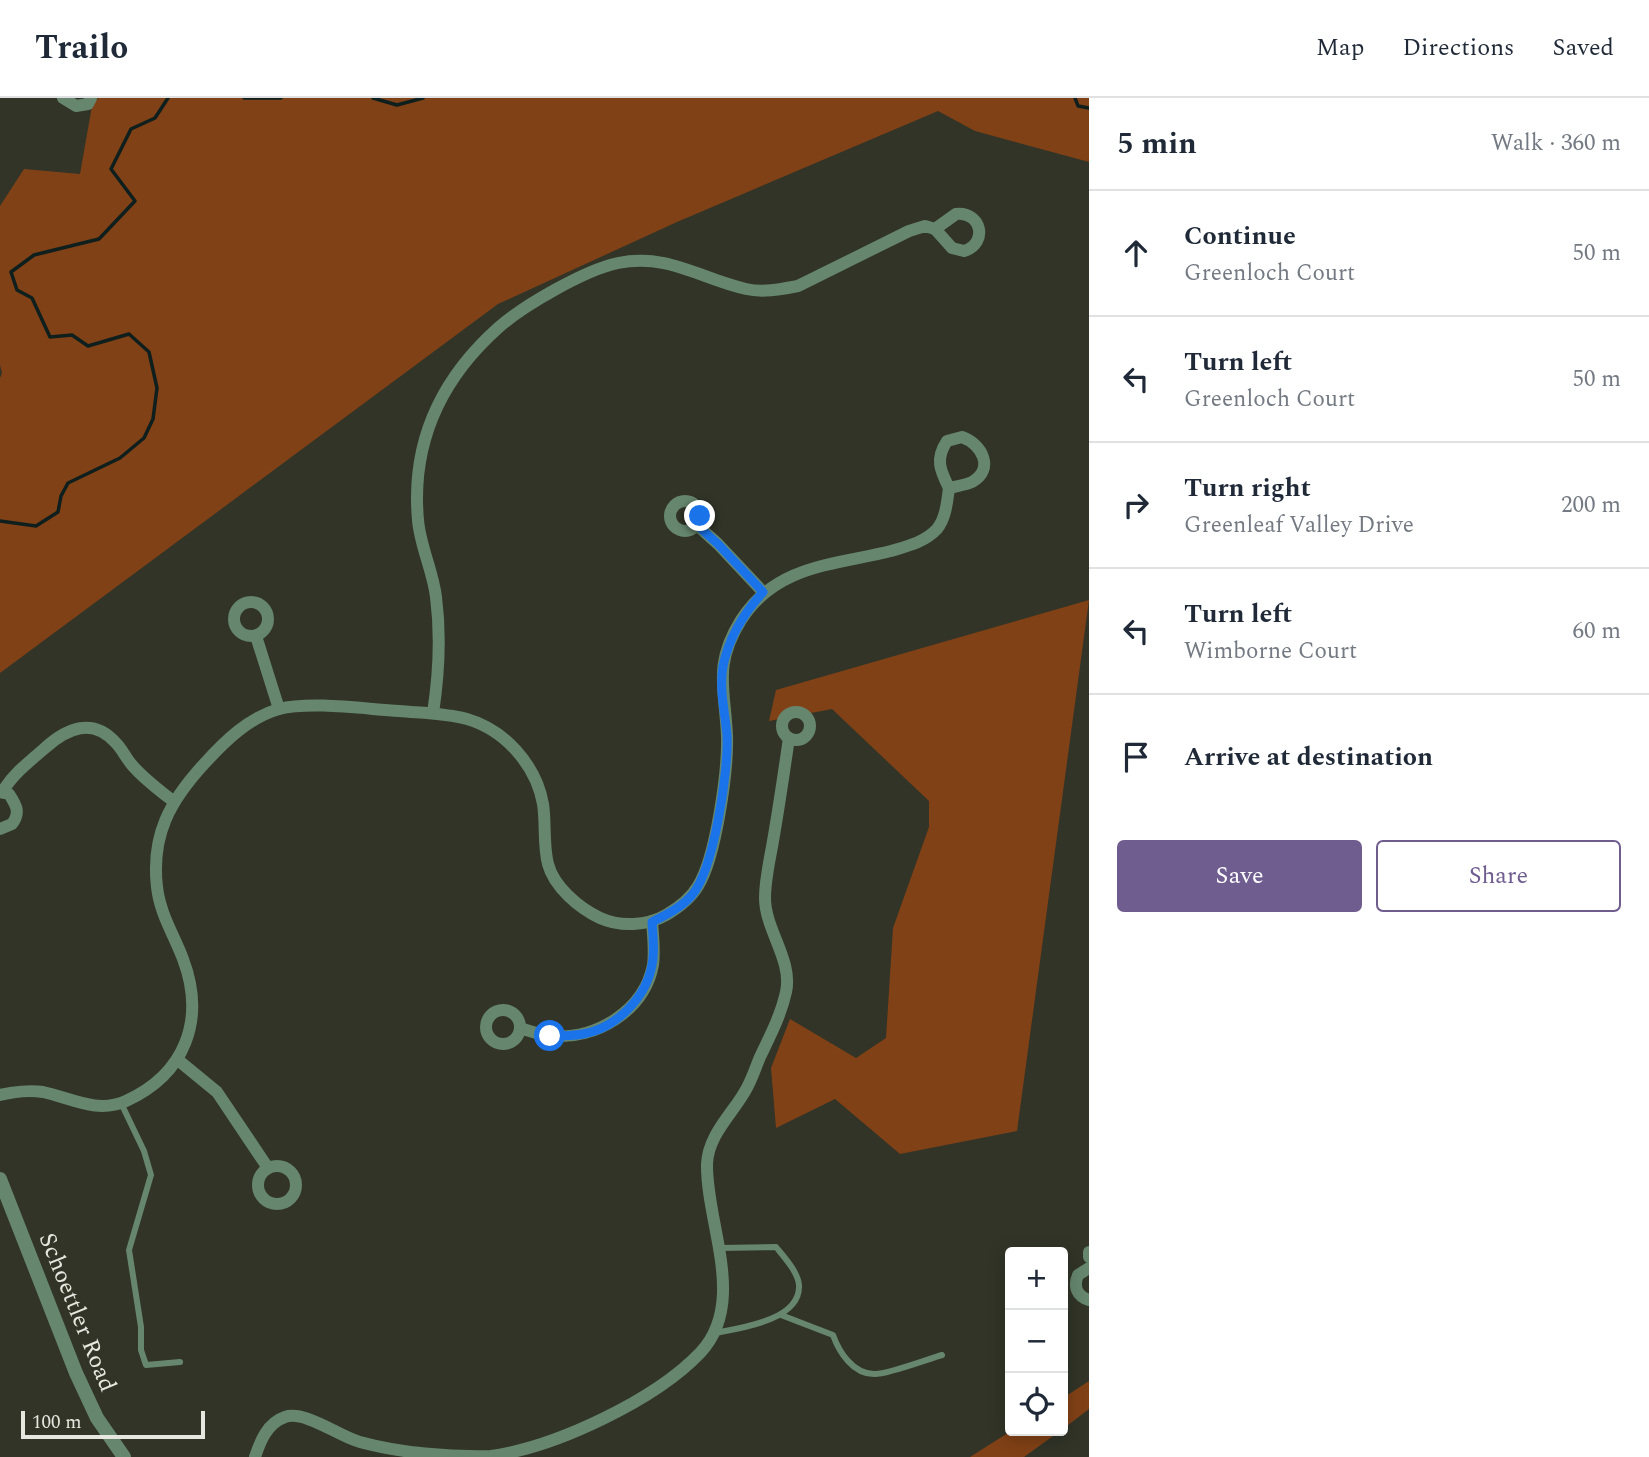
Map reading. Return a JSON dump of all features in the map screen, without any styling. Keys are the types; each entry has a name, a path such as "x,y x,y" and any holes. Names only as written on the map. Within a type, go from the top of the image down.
{"street":[{"path":"63,98 76,106 88,104 92,98"},
{"path":"433,713 438,682 438,621 436,595 418,521 419,470 422,447 432,417 444,391 473,351 518,313 587,272 620,263 652,262 682,266 748,290 783,289 798,286 908,231 925,226 935,229"},
{"path":"0,1095 41,1092 103,1107 121,1103 166,1076 178,1060 192,1020 192,993 183,959 165,921 157,890 156,862 162,825 173,801 228,737 258,718 279,709 302,706 433,713 471,719 505,739 525,760 539,785 548,865 571,899 597,917 612,922 652,922 665,915 692,895 706,871 713,848 727,737 721,688 723,668 731,637 750,606 763,592 808,569 913,546 938,528 944,516 949,488"},
{"path":"698,526 763,592"},
{"path":"256,636 279,709"},
{"path":"0,829 12,824 18,814 15,802 9,794 1,791 52,741 77,727 105,733 117,743 129,762 145,778 173,801"},
{"path":"254,1457 266,1431 285,1417 297,1416 352,1440 421,1455 490,1456 533,1446 572,1433 659,1386 701,1352 713,1334 722,1312 723,1295 707,1163 711,1144 746,1091 778,1018 787,989 783,958 769,926 765,899 789,738"},
{"path":"520,1028 550,1036 569,1036 585,1034 611,1024 626,1011 646,983 653,964 652,922"},
{"path":"178,1060 217,1092 268,1168"},
{"name":"Schoettler Road","path":"0,1179 76,1373 97,1418 124,1457"},
{"path":"1089,1252 1089,1257"},
{"path":"1089,1268 1078,1275 1076,1286 1080,1295 1089,1300"}],"lane":[{"path":"121,1103 144,1151 150,1175 129,1251 141,1328 141,1350 146,1365 180,1362"},
{"path":"713,1334 781,1315 796,1301 799,1284 786,1259 776,1247 719,1248"},
{"path":"781,1315 833,1335 838,1350 858,1370 874,1374 942,1355"}],"shaded area":[{"path":"98,98 1089,98 1089,162 975,131 938,111 677,222 498,304 0,673 0,206 24,169 80,174 92,106"},
{"path":"1089,600 1017,1131 900,1154 835,1099 776,1128 771,1068 790,1019 856,1058 886,1038 893,928 929,827 929,801 832,709 769,721 776,690"},
{"path":"1089,1381 1089,1409 1068,1425 1068,1395"},
{"path":"1005,1435 1053,1436 1024,1457 970,1457"}],"waterway":[{"path":"0,521 36,526 58,512 61,496 68,483 120,458 144,438 153,419 157,388 149,352 129,334 88,346 72,335 50,337 32,298 17,290 11,272 34,255 99,239 135,201 111,169 131,129 155,118 168,98"},
{"path":"244,98 281,98"},
{"path":"373,98 397,105 423,98"},
{"path":"1075,98 1078,106 1089,108"}],"route":[{"path":"550,1036 585,1034 611,1024 638,998 653,964 652,922 692,895 706,871 713,848 727,737 721,688 723,668 731,637 750,606 763,592 698,526 700,516"}]}
